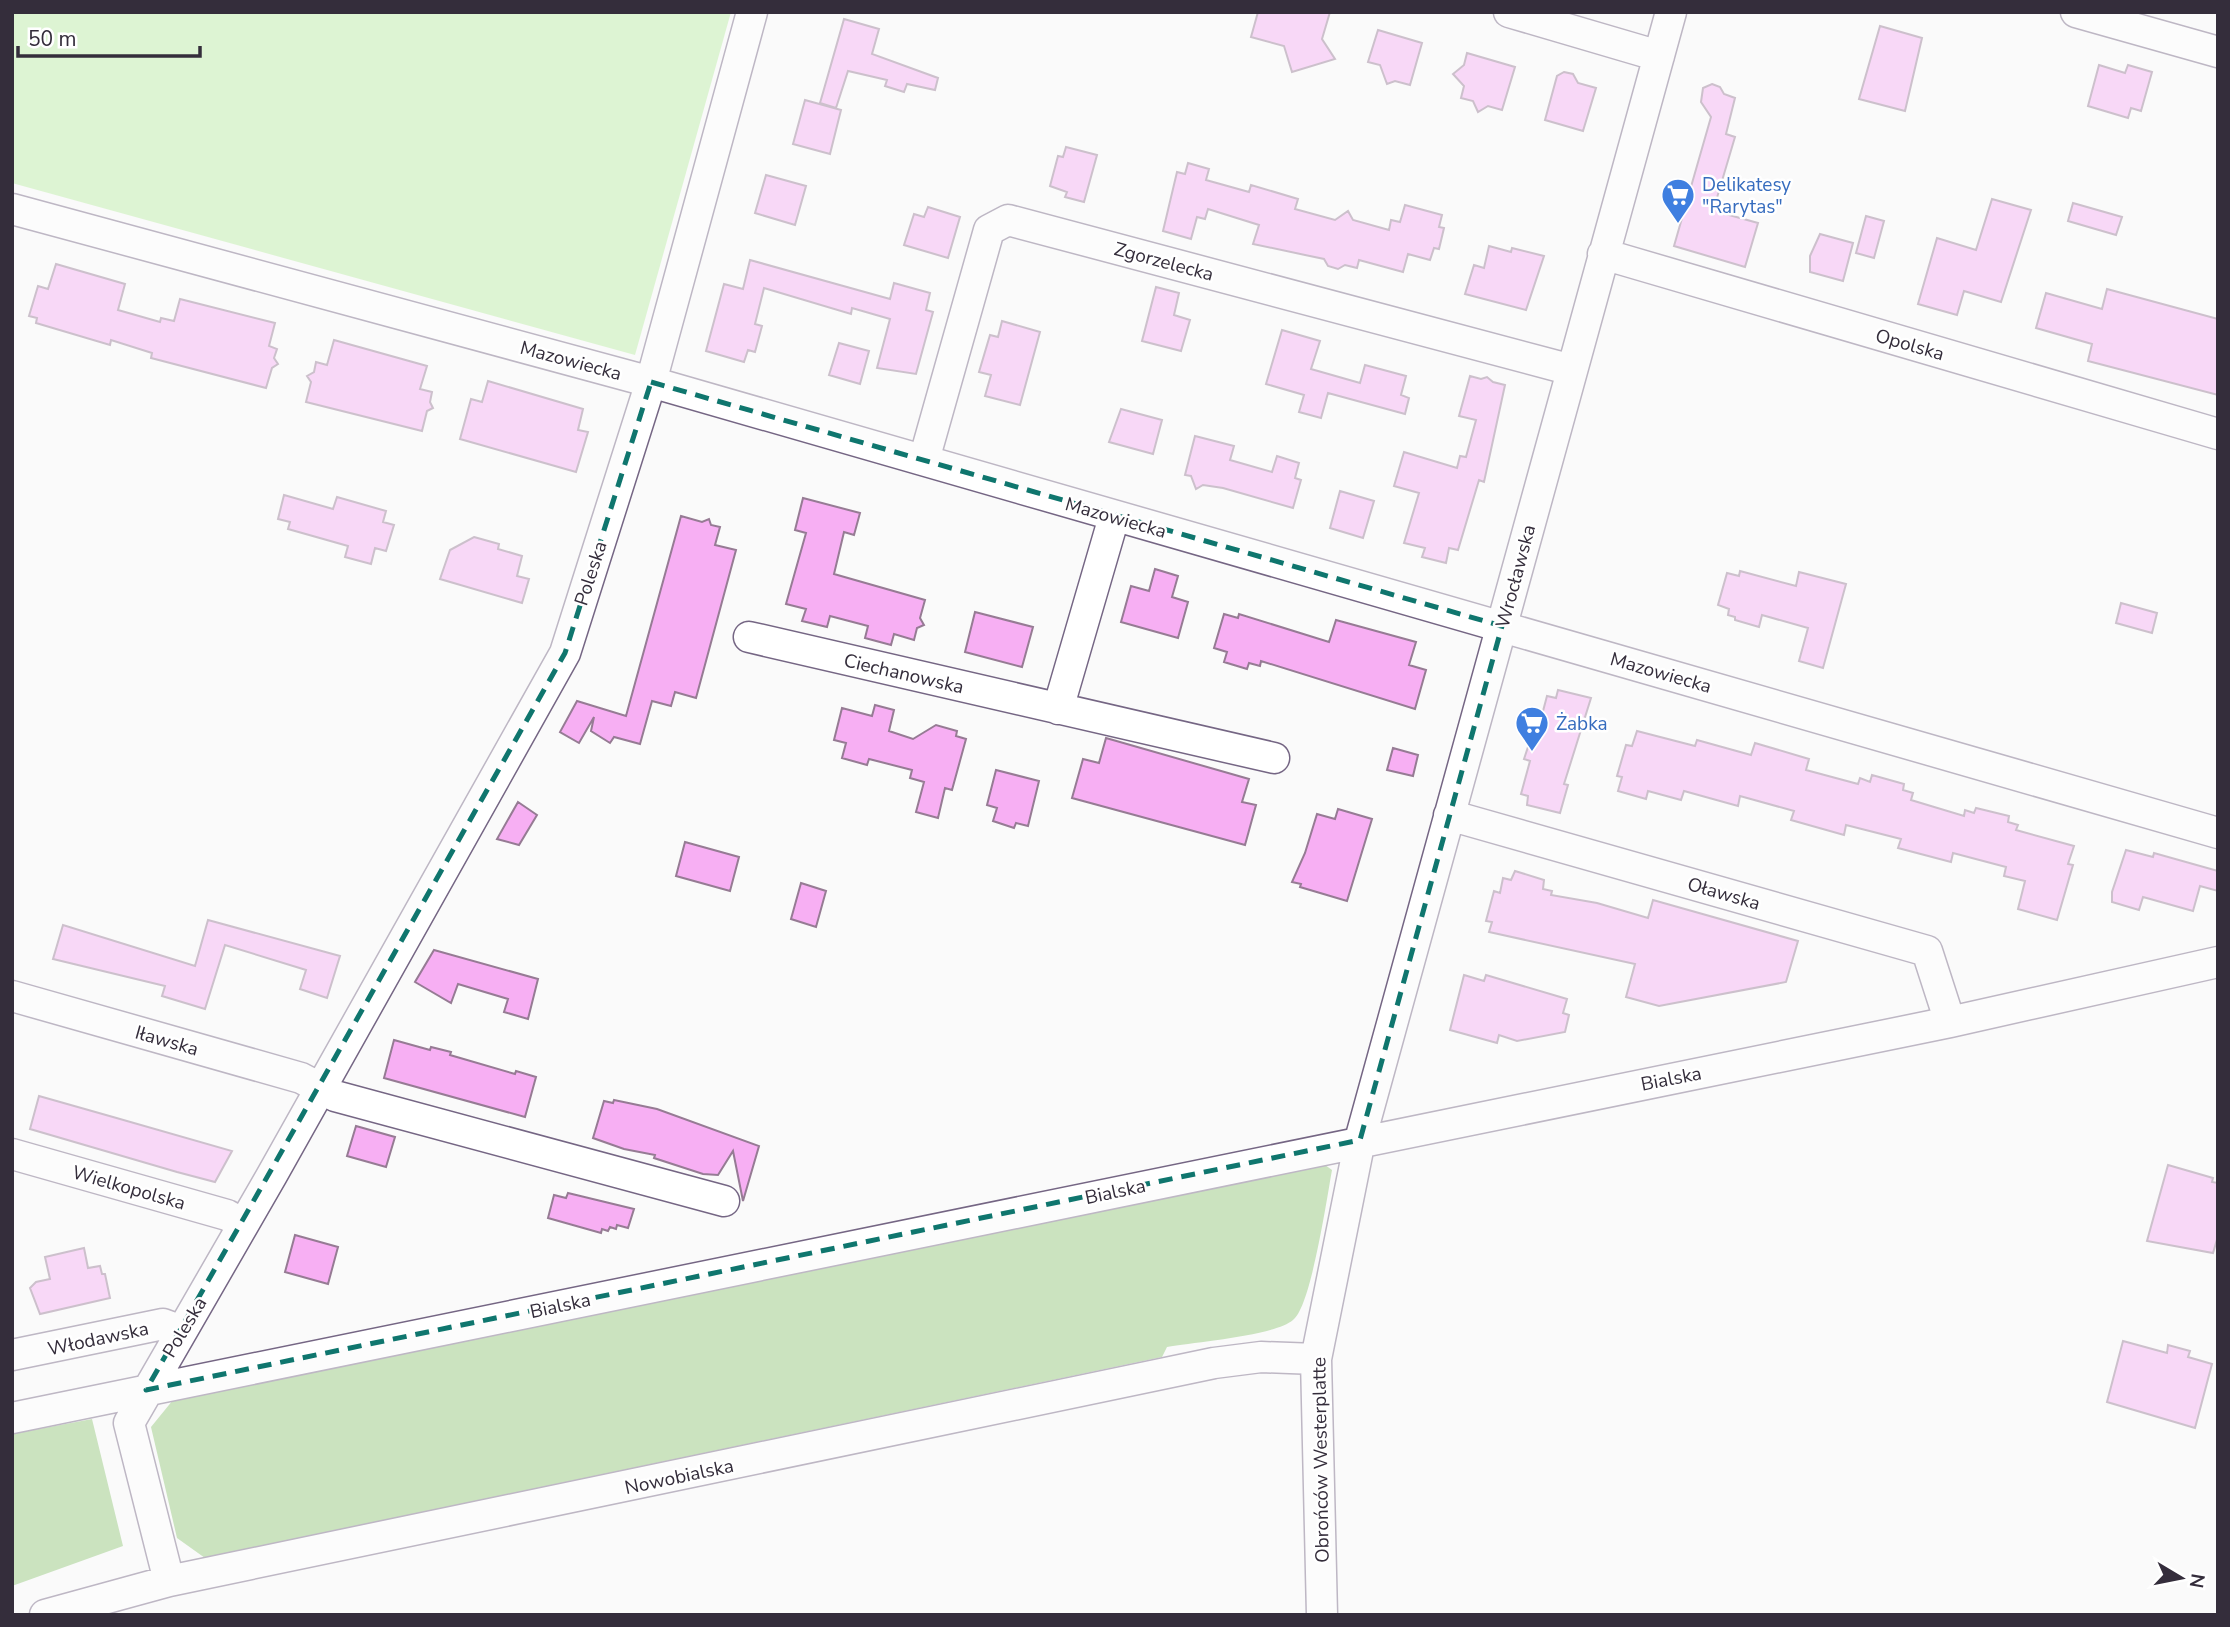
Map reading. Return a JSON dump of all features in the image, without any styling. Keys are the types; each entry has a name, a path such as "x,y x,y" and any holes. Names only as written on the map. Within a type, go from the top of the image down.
{"street":[{"name":"Poleska","path":"169,1581 128,1423 321,1088 565,653 650,382 752,12"},
{"path":"1509,12 1659,56"},
{"name":"Wrocławska","path":"1360,1140 1671,12"},
{"path":"2076,12 2218,52"},
{"name":"Mazowiecka","path":"12,209 650,382 2218,833"},
{"name":"Zgorzelecka","path":"923,460 989,230 1008,220 1572,370"},
{"name":"Opolska","path":"1603,254 2218,434"},
{"path":"1058,709 1114,517"},
{"name":"Ciechanowska","path":"749,636 1274,758"},
{"name":"Oławska","path":"1449,815 1927,951 1950,1022"},
{"name":"Bialska","path":"12,1418 1360,1140 1950,1022 2218,962"},
{"name":"Iławska","path":"12,996 301,1078 321,1088"},
{"path":"321,1088 335,1096 724,1200"},
{"name":"Obrońców Westerplatte","path":"1322,1615 1316,1359 1360,1140"},
{"name":"Wielkopolska","path":"12,1154 227,1215 243,1224"},
{"name":"Włodawska","path":"12,1355 163,1324 182,1331"},
{"name":"Nowobialska","path":"44,1615 169,1581 1214,1363 1261,1357 1316,1359"}],"highlighted area":[{"path":"651,382 1502,626 1360,1140 146,1390 565,653"}],"green space":[{"path":"12,12 731,12 635,355 12,183"},
{"path":"1321,1162 1332,1170 1312,1274 1300,1311 1293,1320 1283,1326 1233,1338 1167,1347 1162,1357 205,1558 177,1538 151,1427 173,1400"},
{"path":"92,1419 123,1546 12,1586 12,1434"}],"building":[{"path":"1258,12 1330,12 1322,39 1335,59 1292,72 1284,46 1251,37"},
{"path":"844,19 879,29 872,54 938,78 935,90 907,84 904,92 885,86 887,80 848,71 836,108 820,103"},
{"path":"1880,26 1922,38 1905,111 1859,99"},
{"path":"1378,30 1422,43 1410,85 1395,81 1387,84 1380,65 1368,62"},
{"path":"1467,53 1515,67 1502,110 1488,106 1478,112 1473,101 1461,98 1464,86 1453,74 1464,65"},
{"path":"2099,65 2125,73 2128,65 2152,72 2141,111 2131,108 2128,118 2088,106"},
{"path":"1564,72 1573,74 1578,83 1596,88 1583,131 1545,120 1557,76"},
{"path":"1712,84 1720,87 1724,94 1735,98 1726,134 1735,137 1716,201 1725,204 1722,213 1758,223 1745,267 1674,246 1711,117 1701,102 1703,88"},
{"path":"805,100 841,110 830,154 793,144"},
{"path":"1066,147 1097,155 1084,202 1065,197 1067,192 1050,186 1058,156 1063,157"},
{"path":"1188,163 1209,169 1206,180 1249,192 1251,185 1298,199 1295,209 1335,220 1348,211 1353,220 1389,230 1391,220 1400,222 1405,205 1442,215 1439,227 1444,228 1439,249 1434,248 1430,260 1408,254 1403,272 1359,260 1357,268 1345,265 1338,269 1328,266 1324,259 1253,244 1259,225 1208,209 1205,219 1197,217 1191,239 1163,231 1177,172 1185,174"},
{"path":"766,175 806,186 795,225 755,213"},
{"path":"1992,199 2031,210 2001,302 1964,291 1957,315 1918,304 1937,238 1976,250"},
{"path":"2073,203 2122,217 2116,235 2068,221"},
{"path":"928,207 960,217 948,258 904,245 914,214 924,217"},
{"path":"1866,216 1884,221 1874,258 1856,253"},
{"path":"1820,234 1853,243 1843,281 1810,272 1810,256"},
{"path":"1489,246 1511,252 1512,248 1544,256 1526,310 1465,294 1474,265 1484,268"},
{"path":"750,260 890,299 894,283 930,293 926,310 933,312 916,374 877,368 890,319 852,308 851,314 764,288 755,324 762,326 755,352 748,350 744,362 706,351 724,284 743,289"},
{"path":"56,264 125,284 118,310 160,322 161,318 174,321 180,299 275,323 269,346 277,349 274,358 278,364 272,368 266,388 151,358 152,353 111,340 110,345 36,323 37,318 29,316 38,286 48,289"},
{"path":"1156,287 1179,293 1174,315 1190,320 1181,351 1142,341"},
{"path":"2107,289 2218,319 2218,395 2088,361 2092,344 2036,328 2046,293 2102,309"},
{"path":"1002,321 1040,332 1020,405 985,396 991,375 979,372 990,335 998,337"},
{"path":"1282,330 1320,341 1311,369 1360,383 1365,365 1406,376 1401,395 1409,398 1405,414 1328,393 1321,418 1299,412 1304,395 1266,384"},
{"path":"334,340 427,366 420,389 432,392 430,402 433,408 427,411 422,431 306,402 311,382 307,376 314,372 316,362 327,365"},
{"path":"839,343 869,351 860,384 829,375"},
{"path":"1470,376 1481,379 1487,377 1493,382 1505,385 1484,482 1479,480 1458,550 1449,548 1446,563 1422,557 1425,548 1404,543 1419,493 1394,486 1404,452 1457,468 1460,456 1466,457 1476,420 1459,416"},
{"path":"488,381 583,409 578,430 588,432 576,472 460,439 471,399 482,402"},
{"path":"1121,409 1162,420 1153,454 1109,442"},
{"path":"1195,436 1234,446 1230,460 1272,472 1277,456 1299,463 1295,478 1301,480 1293,508 1223,488 1203,485 1196,489 1191,476 1185,475"},
{"path":"1340,491 1374,501 1363,538 1330,528"},
{"path":"284,495 333,509 337,497 386,511 383,522 394,525 386,551 375,548 371,564 345,557 348,546 288,529 290,522 278,519"},
{"path":"803,498 860,513 854,535 844,532 834,574 925,600 920,618 924,625 917,628 914,640 894,634 891,645 865,638 868,626 830,616 827,627 802,621 806,609 786,604 806,533 795,530"},
{"path":"681,516 702,522 709,519 711,525 720,527 715,545 736,550 696,698 675,692 671,706 652,701 640,744 614,737 610,743 591,731 594,717 579,743 560,732 577,701 626,716"},
{"path":"474,537 499,544 498,549 522,556 517,576 529,579 522,603 440,579 450,550"},
{"path":"1155,569 1178,576 1172,597 1188,602 1178,638 1121,622 1131,586 1149,591"},
{"path":"1740,571 1796,586 1799,572 1846,584 1823,668 1799,661 1808,628 1762,615 1759,627 1735,620 1735,617 1728,615 1729,609 1718,605 1727,573 1739,576"},
{"path":"2121,603 2157,613 2152,633 2116,623"},
{"path":"975,612 1033,627 1022,667 965,652"},
{"path":"1224,614 1238,618 1239,614 1329,642 1336,620 1416,642 1409,665 1426,670 1415,709 1261,661 1260,666 1249,663 1247,669 1224,662 1227,652 1214,648"},
{"path":"1558,690 1591,698 1564,784 1568,785 1560,813 1527,805 1528,796 1521,794 1530,761 1524,759 1534,729 1538,730 1547,696 1556,698"},
{"path":"875,705 894,710 889,731 913,739 936,725 957,731 956,736 966,739 952,790 945,788 938,818 916,812 924,782 910,778 912,770 869,759 867,765 842,758 846,743 834,740 842,708 872,716"},
{"path":"1637,731 1695,746 1697,740 1751,755 1755,743 1809,759 1806,770 1858,784 1860,778 1870,782 1872,775 1904,784 1903,790 1913,793 1911,800 1964,816 1965,810 1974,813 1976,808 2009,816 2008,822 2018,825 2016,830 2074,846 2068,864 2073,865 2057,920 2018,909 2025,881 2004,876 2006,867 1953,853 1951,862 1898,848 1901,839 1846,825 1844,835 1791,820 1794,811 1740,796 1738,806 1684,791 1681,800 1648,791 1646,799 1618,791 1622,777 1617,776 1626,745 1632,746"},
{"path":"1106,738 1249,779 1242,802 1256,805 1245,845 1072,798 1083,759 1099,763"},
{"path":"1393,748 1418,755 1413,776 1387,770"},
{"path":"996,770 1039,781 1028,826 1016,823 1014,828 993,821 997,808 987,805"},
{"path":"518,802 537,815 519,845 497,839"},
{"path":"1338,809 1372,819 1347,901 1300,887 1301,884 1292,882 1305,853 1317,814 1335,819"},
{"path":"685,842 739,857 730,891 676,876"},
{"path":"2126,850 2153,857 2154,853 2218,871 2218,891 2200,886 2193,911 2143,897 2139,910 2112,902 2112,892"},
{"path":"1515,871 1544,880 1543,889 1552,891 1551,895 1597,903 1648,918 1653,900 1798,941 1786,982 1659,1006 1626,997 1635,964 1489,932 1492,922 1486,921 1494,891 1500,893 1503,878 1511,880"},
{"path":"801,883 826,891 816,927 791,919"},
{"path":"208,920 340,956 327,998 300,989 306,970 225,945 205,1009 162,996 165,986 53,959 63,925 195,966"},
{"path":"434,950 538,979 528,1019 504,1012 508,999 458,984 451,1003 415,982"},
{"path":"1464,975 1484,981 1486,975 1567,999 1563,1013 1569,1015 1565,1032 1517,1041 1499,1035 1497,1043 1450,1030"},
{"path":"394,1040 430,1050 431,1047 451,1052 450,1055 515,1074 516,1071 536,1077 525,1117 384,1078"},
{"path":"39,1096 232,1151 215,1182 177,1172 30,1129"},
{"path":"614,1100 657,1109 759,1146 743,1201 733,1151 718,1175 703,1174 654,1158 655,1155 624,1149 593,1138 604,1101 613,1103"},
{"path":"356,1126 395,1137 386,1167 347,1156"},
{"path":"2168,1165 2213,1178 2212,1182 2218,1183 2218,1236 2213,1253 2147,1241"},
{"path":"568,1193 634,1209 628,1228 617,1225 616,1229 602,1229 601,1233 548,1218 554,1195 566,1198"},
{"path":"295,1235 338,1247 328,1284 285,1272"},
{"path":"84,1248 88,1268 100,1266 102,1274 105,1274 110,1298 40,1314 30,1288 36,1282 50,1279 45,1257"},
{"path":"2123,1341 2167,1353 2168,1345 2190,1351 2188,1357 2212,1364 2195,1428 2107,1402"}],"place":[{"name":"Delikatesy \"Rarytas\"","path":"1678,225"},
{"name":"Żabka","path":"1532,753"}]}
